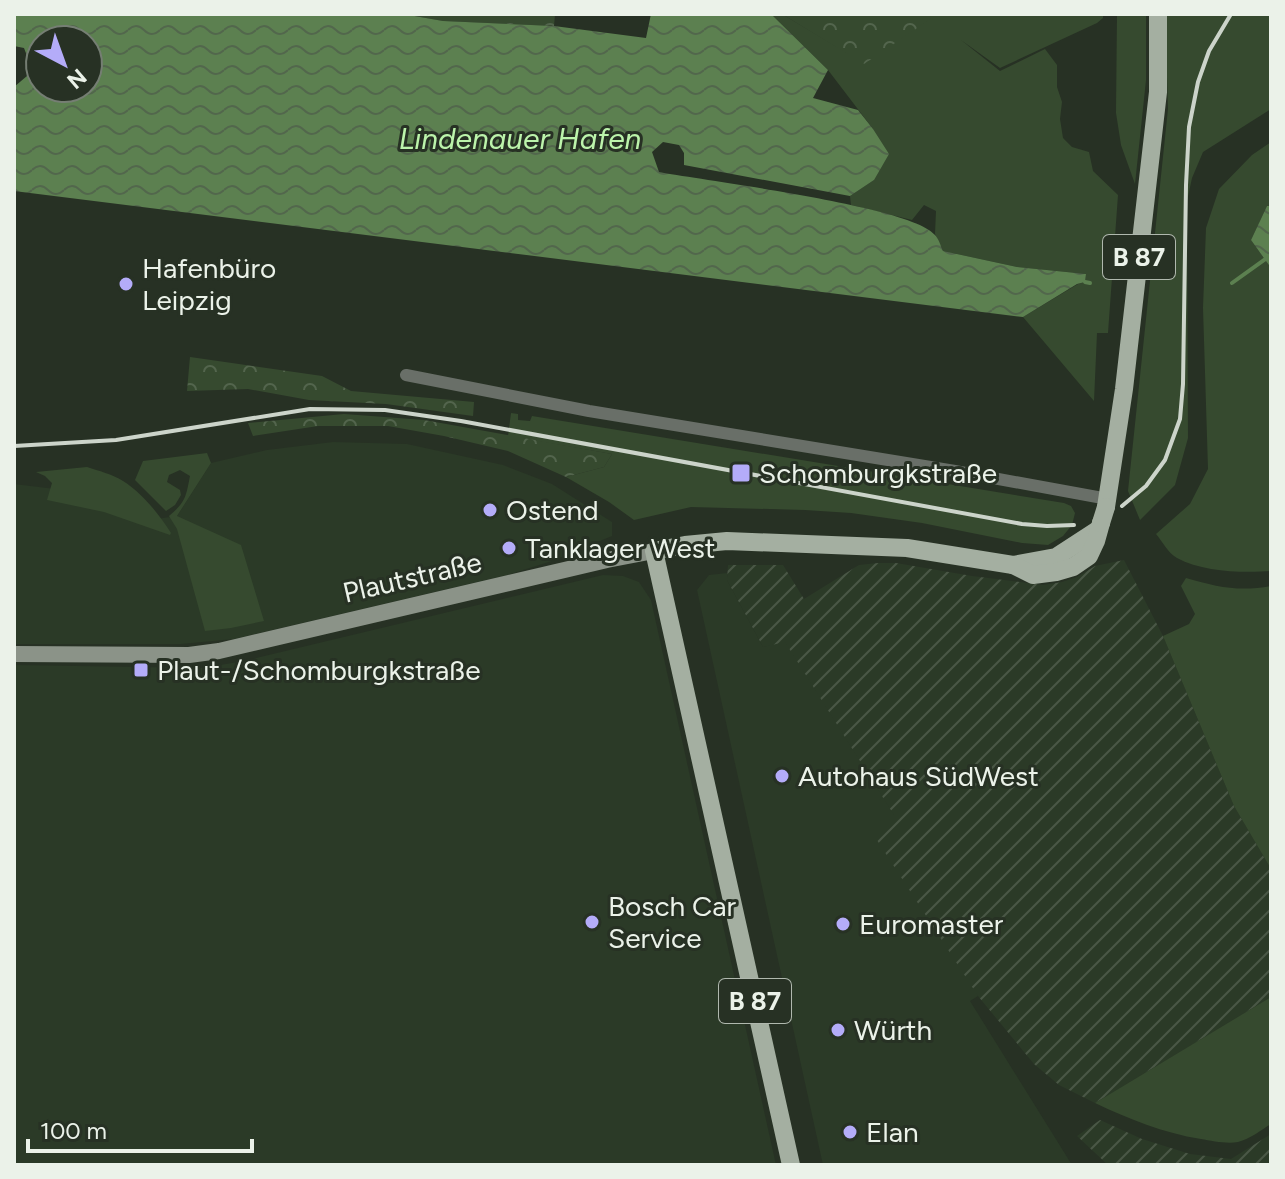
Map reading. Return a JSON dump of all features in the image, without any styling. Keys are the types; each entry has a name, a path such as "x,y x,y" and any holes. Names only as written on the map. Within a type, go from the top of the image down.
{"main road":[{"name":"B 87","path":"1104,514 1124,389 1158,92 1158,14"},
{"name":"Plautstraße","path":"14,654 189,655 219,651 607,560 715,542 907,548 1013,565 1033,575 1073,567 1089,556 1104,514"},
{"name":"B 87","path":"654,551 791,1165"}],"street":[{"path":"406,375 589,411 941,469 1104,514"}],"shaded area":[{"path":"333,442 407,444 503,465 552,484 612,522 612,536 552,561 507,575 234,639 181,644 14,644 14,484 72,491 156,519 177,516 211,463 267,450"},
{"path":"1124,560 1163,636 1234,806 1271,869 1271,997 1095,1103 1059,1085 1034,1064 978,996 875,837 894,815 785,642 763,647 727,580 728,565 783,565 804,599 859,565 896,563 1043,585 1077,577 1095,566"},
{"path":"727,573 727,580 763,647 785,641 895,816 978,996 970,1001 1072,1165 823,1165 697,590 709,575"},
{"path":"603,575 623,576 639,582 651,600 776,1165 14,1165 14,665 202,668 244,661"},
{"path":"1100,1120 1142,1139 1190,1154 1231,1159 1271,1134 1271,1165 1108,1165 1077,1136"}],"green space":[{"path":"403,14 555,14 554,26 443,21"},
{"path":"771,14 782,14 864,63 931,18 929,14 1103,14 1097,23 1000,68 961,40 1000,71 1045,49 1057,65 1063,138 1072,147 1089,152 1093,171 1118,195 1108,333 1097,333 1094,401 1023,317 1085,282 1086,274 1017,267 943,251 935,234 936,211 924,205 912,220 851,205 850,196 874,180 873,129 828,70"},
{"path":"782,14 929,14 932,18 864,64"},
{"path":"1117,14 1146,14 1146,80 1135,184 1121,145 1116,113"},
{"path":"1165,14 1271,14 1271,109 1203,152 1192,178 1187,201 1188,438 1175,485 1140,520 1128,491 1168,109"},
{"path":"1271,142 1271,206 1267,206 1251,240 1271,268 1271,571 1223,570 1177,558 1156,534 1190,504 1208,469 1203,308 1206,228 1219,189 1252,155"},
{"path":"190,357 322,376 351,391 474,402 473,416 386,404 309,400 248,389 187,391"},
{"path":"511,413 518,414 518,420 530,421 532,416 1064,503 1071,506 1075,513 1072,525 1063,536 1048,545 1022,543 922,523 805,510 691,507 634,520 566,477 604,467 612,454 508,436"},
{"path":"344,414 424,420 612,454 604,467 566,477 508,451 388,426 318,426 253,436 248,423"},
{"path":"207,453 211,463 177,516 241,545 264,621 205,631 177,529 169,516 184,498 190,476 180,470 169,475 167,482 180,490 181,495 175,505 166,511 135,480 143,461"},
{"path":"87,467 114,476 130,486 156,511 170,535 104,512 47,500 52,483 36,472"},
{"path":"1186,578 1228,588 1271,586 1271,869 1234,806 1163,636 1189,624 1195,614 1181,586"},
{"path":"1271,997 1271,1124 1255,1134 1234,1143 1187,1136 1146,1125 1095,1103"}],"water":[{"name":"Lindenauer Hafen","path":"14,14 403,14 443,21 554,26 646,38 651,14 771,14 828,70 813,98 858,110 889,154 874,180 850,196 684,165 684,153 679,145 663,142 652,152 659,172 806,196 889,214 918,224 935,235 943,251 1017,267 1086,274 1085,282 1023,317 14,191 14,87 24,79 24,104 104,104 104,24 24,24 24,48 14,46"},
{"path":"1267,206 1271,206 1271,268 1251,240"}],"waterway":[{"path":"1232,283 1271,255"},
{"name":"Lindenauer Hafen","path":"1085,282 1090,283"}],"railway":[{"path":"1122,506 1146,486 1165,460 1180,419 1189,127 1198,82 1209,51 1231,14"},
{"path":"14,446 116,440 310,409 385,410 461,421 1022,524 1074,525"}],"place":[{"name":"Hafenbüro Leipzig","path":"126,284"},
{"name":"Schomburgkstraße","path":"741,473"},
{"name":"Ostend","path":"490,510"},
{"name":"Tanklager West","path":"509,548"},
{"name":"Plaut-/Schomburgkstraße","path":"141,670"},
{"name":"Autohaus SüdWest","path":"782,776"},
{"name":"Bosch Car Service","path":"592,922"},
{"name":"Euromaster","path":"843,924"},
{"name":"Würth","path":"838,1030"},
{"name":"Elan","path":"850,1132"}]}
